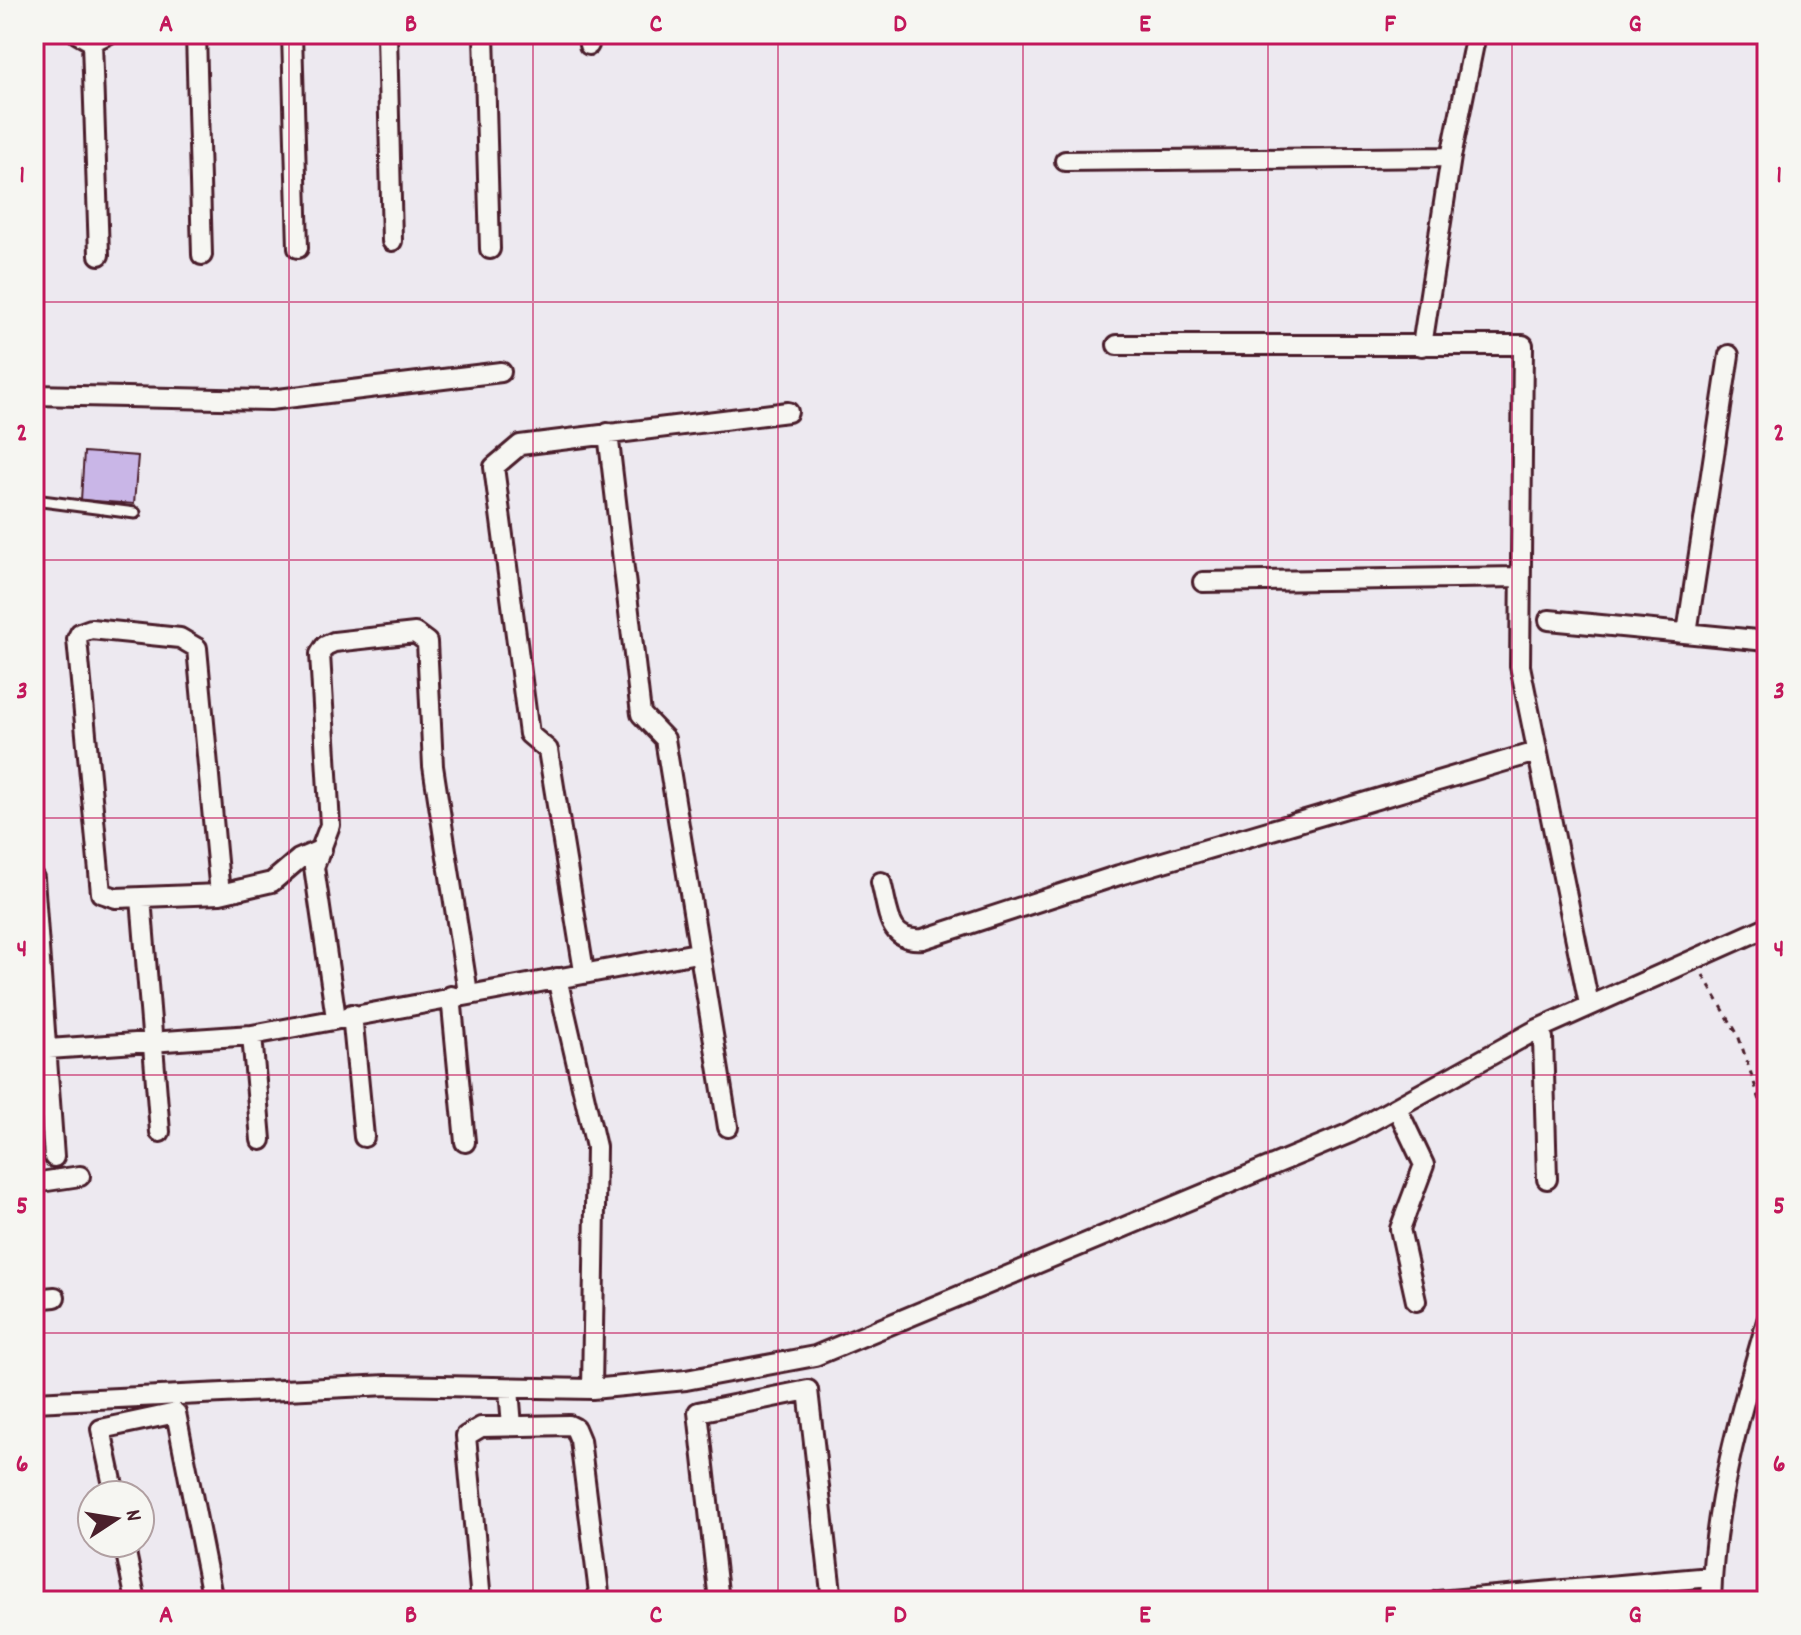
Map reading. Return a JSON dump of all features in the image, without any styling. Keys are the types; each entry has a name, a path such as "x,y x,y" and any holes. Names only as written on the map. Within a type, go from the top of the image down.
{"street":[{"path":"196,34 202,255"},
{"path":"292,34 298,248"},
{"path":"387,34 392,241"},
{"path":"484,34 490,249"},
{"path":"1422,346 1451,157 1476,34"},
{"path":"93,37 99,255"},
{"path":"1065,161 1451,157"},
{"path":"1117,345 1523,345 1520,666 1589,1004"},
{"path":"1687,633 1729,355"},
{"path":"34,395 270,400 501,372"},
{"path":"584,971 548,750 529,734 494,467 520,445 788,412"},
{"path":"608,433 641,714 665,739 697,953 728,1127"},
{"path":"1203,582 1520,577"},
{"path":"1549,620 1767,641"},
{"path":"220,894 197,648 180,638 91,629 80,633 77,639 101,893 108,898 220,894 272,882 299,859 322,849"},
{"path":"364,1137 314,867 330,825 320,654 325,646 334,642 423,635 427,642 433,766 459,994 465,1142"},
{"path":"881,882 895,932 902,938 923,939 1119,875 1536,752"},
{"path":"34,878 40,1050 54,1157"},
{"path":"141,898 160,1132"},
{"path":"34,1402 127,1395 388,1385 592,1389 746,1370 815,1356 1350,1133 1538,1029 1589,1004 1695,962 1767,927"},
{"path":"40,1050 153,1045 252,1035 459,994 697,953"},
{"path":"557,978 596,1147 592,1389"},
{"path":"1538,1029 1543,1038 1547,1179"},
{"path":"252,1035 261,1140"},
{"path":"1397,1108 1424,1165 1400,1229 1416,1301"},
{"path":"34,1183 80,1176"},
{"path":"34,1299 55,1297"},
{"path":"1711,1601 1711,1577 1726,1465 1767,1321"},
{"path":"746,1370 752,1401"},
{"path":"509,1389 512,1426"},
{"path":"719,1601 698,1412 808,1390 832,1601"},
{"path":"127,1395 133,1424"},
{"path":"112,1479 101,1429 176,1413 213,1601"},
{"path":"481,1601 466,1436 481,1427 569,1425 579,1433 600,1601"},
{"path":"127,1559 136,1601"},
{"path":"1438,1601 1711,1577"}],"lane":[{"path":"34,500 135,513"}],"path":[{"path":"1695,962 1738,1035 1767,1121"}],"building":[{"path":"84,452 138,456 134,504 81,500"}]}
